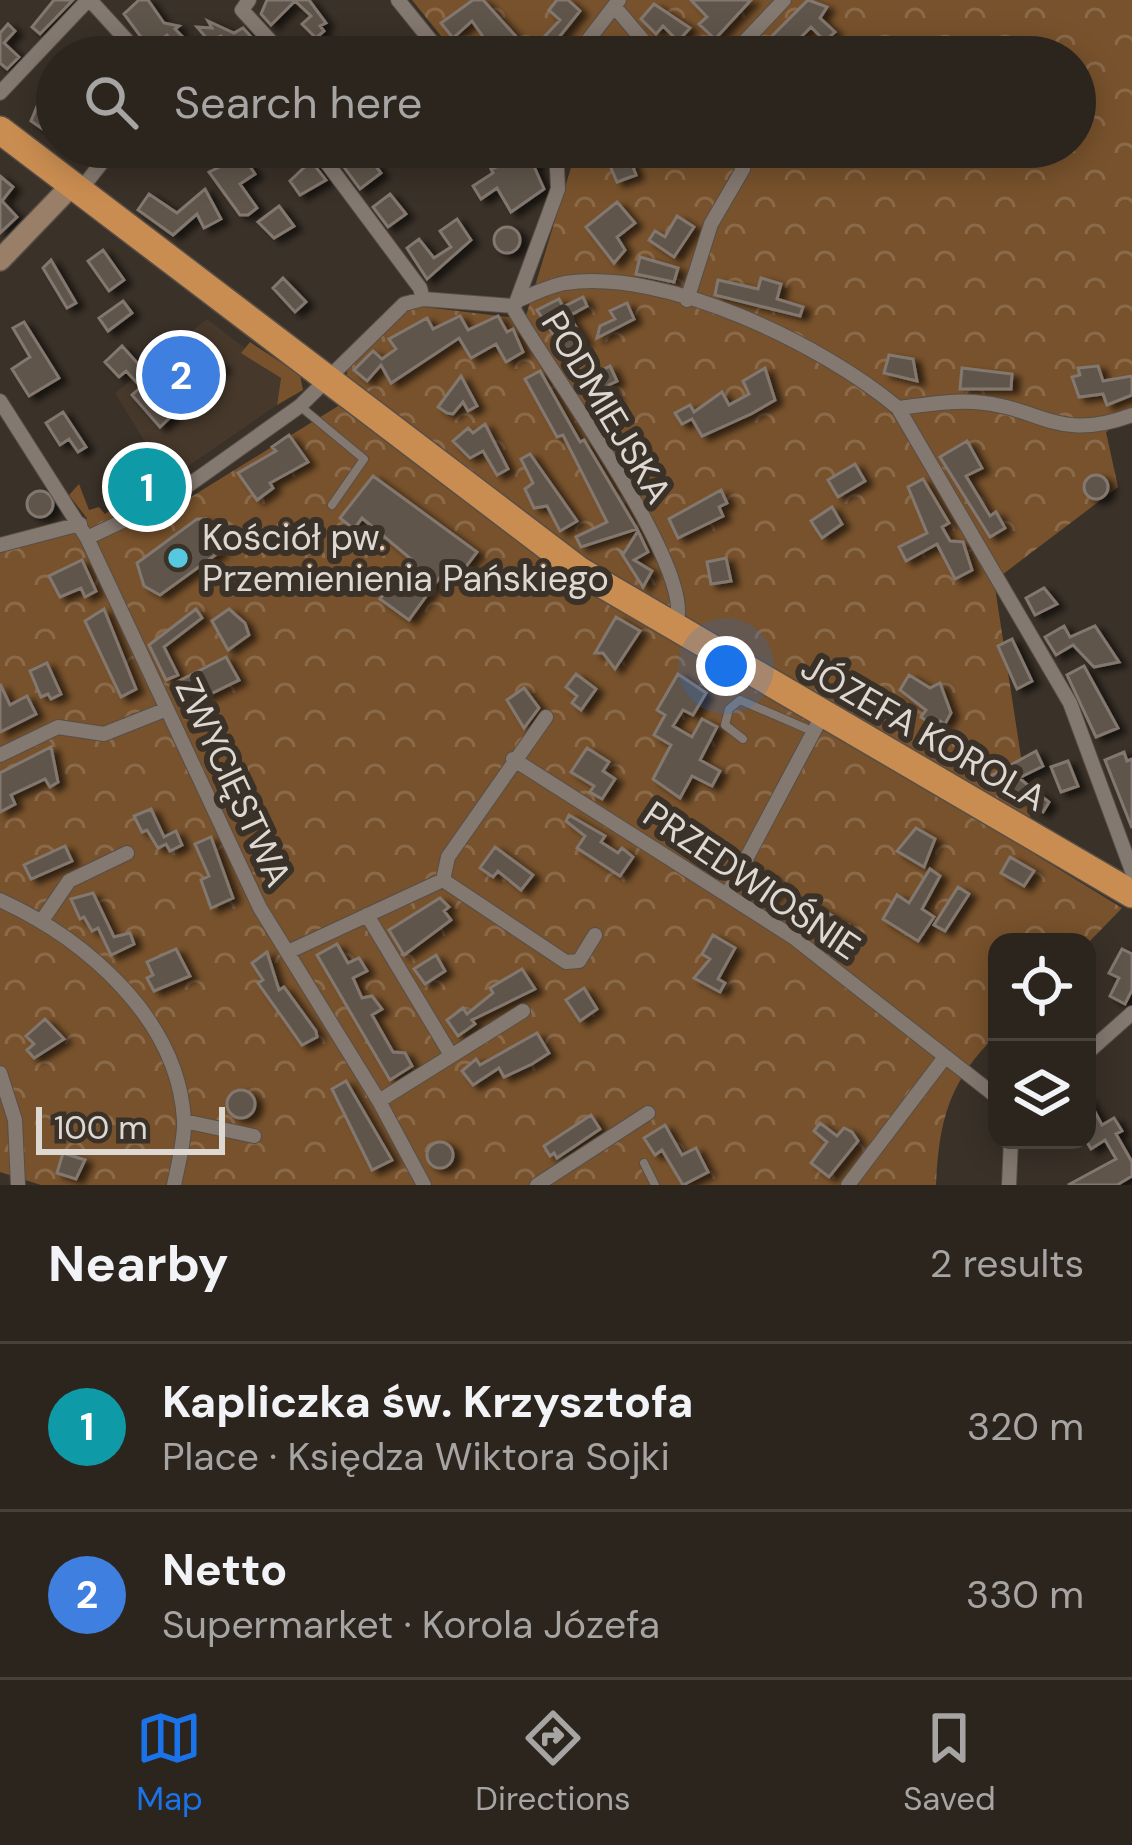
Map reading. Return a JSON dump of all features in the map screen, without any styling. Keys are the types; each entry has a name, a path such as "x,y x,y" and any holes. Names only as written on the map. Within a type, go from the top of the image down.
{"highway":[{"path":"0,130 36,153"},
{"path":"59,168 81,182"},
{"name":"JÓZEFA KOROLA","path":"81,182 328,381 580,571 818,723 1131,885"}],"street":[{"path":"249,0 242,10 266,36"},
{"path":"398,0 428,36"},
{"path":"750,36 784,0"},
{"path":"62,36 99,2 126,36"},
{"path":"591,36 616,3 641,36"},
{"path":"0,93 36,60"},
{"path":"0,260 94,168"},
{"path":"331,168 420,288 423,299"},
{"name":"PODMIEJSKA","path":"556,168 557,189 516,303 631,496 681,600 674,627"},
{"path":"687,300 711,224 742,168"},
{"path":"533,262 560,284"},
{"path":"0,545 84,531 169,499 300,406 390,314 423,299 516,303 560,284 616,283 687,300 770,326 868,382 898,408 1070,703 1131,885"},
{"name":"ZWYCIĘSTWA","path":"0,400 84,531 260,908 380,1102 424,1185"},
{"path":"898,408 977,402 1069,429 1103,426 1132,415"},
{"path":"0,755 58,727 104,734 166,710"},
{"path":"443,880 448,857 519,763 546,717"},
{"path":"728,895 818,723"},
{"name":"PRZEDWIOŚNIE","path":"519,763 794,937 988,1090"},
{"path":"43,920 69,880 127,854"},
{"path":"288,952 443,880"},
{"path":"443,880 566,962 579,961 595,935"},
{"path":"0,900 43,920 131,994 178,1083 184,1121 176,1184"},
{"path":"367,915 451,1055"},
{"path":"380,1102 523,1011"},
{"path":"1096,1045 1132,1013"},
{"path":"848,1185 945,1057"},
{"path":"0,1073 15,1120 16,1185 0,1180"},
{"path":"537,1185 648,1113"},
{"path":"184,1121 254,1136"},
{"path":"1009,1185 1011,1149"}],"lane":[{"path":"300,406 364,459 332,505"},
{"path":"743,739 725,725 729,709 740,700 818,723"},
{"path":"644,1163 655,1185"}],"shaded area":[{"path":"207,319 245,348 242,353 281,378 277,405 168,480 115,393"}],"green space":[{"path":"412,0 1132,0 1132,415 1106,432 1118,487 994,581 1036,855 1122,908 1096,935 988,933 988,1044 957,1085 950,1103 940,1140 936,1185 41,1185 0,1172 0,544 71,522 186,500 343,403 348,366 408,305 525,319 571,168 1096,168 1096,36 441,36"},
{"path":"250,342 300,375 303,390 277,405 281,378 241,353"},
{"path":"145,477 157,490 155,499 92,525 69,495 79,484 89,510 99,507 105,514 139,492 135,484"}],"building":[{"path":"54,0 73,0 40,34 32,27"},
{"path":"139,0 148,0 164,23 179,26 175,29 182,36 140,36 124,14"},
{"path":"267,0 309,0 326,23 320,26 324,31 314,36 302,24 311,16 295,1 271,25 261,14"},
{"path":"473,0 483,0 516,36 483,36 472,21 451,36 441,23"},
{"path":"557,0 568,0 580,11 560,36 545,36 560,20 549,10"},
{"path":"691,0 751,0 718,36 699,24 707,17"},
{"path":"808,0 827,7 820,18 835,32 820,36 811,27 802,36 772,36"},
{"path":"654,4 690,28 683,36 673,36 663,26 656,34 641,19"},
{"path":"208,21 234,33 243,28 250,36 205,36 197,27 212,28"},
{"path":"8,24 15,31 4,43 19,57 7,69 0,63 0,33"},
{"path":"251,168 255,174 240,184 257,208 240,215 209,172"},
{"path":"304,168 317,168 326,180 300,195 290,181"},
{"path":"344,168 377,168 381,173 360,189"},
{"path":"535,168 544,189 511,212 497,188 481,199 473,186 493,173 491,169"},
{"path":"611,168 634,168 636,175 617,182"},
{"path":"0,176 13,187 2,201 17,217 0,233"},
{"path":"205,189 221,219 204,228 197,214 173,235 138,210 149,194 177,213"},
{"path":"390,194 406,214 388,227 373,207"},
{"path":"617,202 635,223 617,237 625,250 614,263 586,227"},
{"path":"279,206 294,226 274,238 258,222"},
{"path":"677,216 694,227 674,257 649,240 655,231 665,237"},
{"path":"457,219 471,240 427,279 407,248 419,239 434,258 451,247 440,231"},
{"path":"507,227 520,240 507,253 494,240"},
{"path":"103,250 124,280 109,291 88,261"},
{"path":"640,257 678,268 674,282 636,274"},
{"path":"51,260 76,303 67,308 43,268"},
{"path":"283,278 306,302 295,312 273,288"},
{"path":"761,278 781,284 777,299 803,307 800,316 715,295 718,280 758,289"},
{"path":"583,297 587,306 569,316 585,341 566,354 537,310 559,299 563,307"},
{"path":"123,301 132,313 108,331 99,318"},
{"path":"627,303 634,319 597,338 600,326 615,319 610,311"},
{"path":"460,316 468,330 498,316 507,332 513,329 523,352 506,362 496,344 471,358 459,338 391,383 381,365 367,381 354,370 373,351 382,359 396,349 389,339 427,318 433,329"},
{"path":"24,322 59,378 29,396 12,369 30,357 13,328"},
{"path":"190,337 223,367 160,427 132,395 141,387 126,371 119,377 105,362 122,346 148,375"},
{"path":"889,355 913,359 917,381 884,373"},
{"path":"610,366 617,381 609,385 616,400 607,405 600,390 592,394 585,379"},
{"path":"1098,366 1103,381 1132,376 1132,395 1107,405 1103,394 1079,397 1072,377 1080,375 1078,368"},
{"path":"765,368 775,400 751,414 702,436 692,419 682,424 675,413 690,405 694,412 722,392 729,405 749,394 743,381"},
{"path":"962,368 1012,374 1011,389 960,389"},
{"path":"540,371 637,529 581,547 576,537 607,522 563,435 557,437 525,379"},
{"path":"461,376 477,406 468,411 463,402 453,414 447,413 438,407"},
{"path":"63,412 86,447 78,452 69,439 60,445 46,423"},
{"path":"485,424 508,469 497,475 483,451 470,458 453,441 468,428 473,433"},
{"path":"289,435 308,462 270,483 273,488 257,500 238,473 276,451 272,447"},
{"path":"967,441 982,468 966,476 990,516 996,512 1005,528 990,537 940,457"},
{"path":"530,454 577,521 560,531 547,506 534,508 525,489 533,483 521,459"},
{"path":"855,464 865,481 838,497 828,480"},
{"path":"1096,475 1105,478 1105,496 1096,499 1087,496 1084,487 1087,478"},
{"path":"373,476 477,552 462,572 450,563 409,620 380,599 411,559 362,518 354,529 340,518"},
{"path":"923,479 949,523 942,527 950,541 963,542 972,570 955,579 937,544 906,561 899,547 927,533 908,487"},
{"path":"721,490 727,503 719,507 723,516 678,538 669,519"},
{"path":"40,491 53,504 40,517 27,504"},
{"path":"832,507 842,524 822,538 811,521"},
{"name":"Kościół pw. Przemienienia Pańskiego","path":"197,519 205,519 203,526 221,551 160,595 144,586 137,563"},
{"path":"638,531 648,552 634,560 652,571 643,587 620,551 624,553"},
{"path":"726,558 731,581 711,584 707,562"},
{"path":"82,560 96,591 85,597 81,588 60,597 49,576"},
{"path":"1044,588 1057,604 1035,615 1026,598"},
{"path":"104,609 136,689 121,697 85,621"},
{"path":"196,609 202,618 164,647 178,675 166,680 149,645"},
{"path":"229,609 245,623 249,635 228,650 212,621"},
{"path":"616,617 640,631 615,669 603,653 595,653"},
{"path":"1064,626 1070,637 1095,626 1119,662 1094,667 1073,645 1056,655 1045,637"},
{"path":"1012,639 1032,681 1017,689 998,646"},
{"path":"226,657 239,680 204,697 198,689 181,698 173,684"},
{"path":"47,663 61,694 51,699 48,694 41,697 30,671"},
{"path":"1084,666 1118,728 1096,737 1067,675"},
{"path":"576,674 596,689 581,710 572,703 577,696 566,687"},
{"path":"678,674 706,693 693,715 683,710 673,726 692,737 702,719 717,727 700,760 720,771 712,786 692,776 680,798 653,779 671,745 654,735 665,715 657,710"},
{"path":"909,675 930,688 940,683 951,713 945,724 940,721 936,727 921,717 926,710 900,690"},
{"path":"0,684 10,705 27,696 36,714 0,732"},
{"path":"524,688 539,708 524,728 507,700"},
{"path":"51,747 58,782 50,787 45,779 11,795 15,804 0,812 0,773"},
{"path":"587,748 609,762 603,771 615,779 602,799 590,792 594,786 571,772"},
{"path":"1036,751 1043,766 1019,778 1049,802 1043,812 992,784 989,777"},
{"path":"1124,752 1127,761 1132,759 1132,828 1105,760"},
{"path":"1068,761 1078,786 1061,792 1051,767"},
{"path":"151,809 164,837 176,831 182,845 170,851 166,844 158,848 147,830 142,832 134,816"},
{"path":"569,815 605,836 601,842 633,857 620,876 577,848 585,836 566,821"},
{"path":"916,828 935,839 924,867 897,851"},
{"path":"211,837 233,898 211,908 201,880 209,876 195,844"},
{"path":"65,846 72,861 31,879 24,865"},
{"path":"495,847 533,875 521,890 498,871 493,877 480,868"},
{"path":"1010,857 1034,871 1024,886 1001,873"},
{"path":"754,868 781,883 772,899 745,884"},
{"path":"930,869 940,876 922,909 934,917 918,941 883,919 897,895 909,903"},
{"path":"958,887 969,894 945,931 934,925"},
{"path":"93,893 114,937 130,933 134,944 111,955 98,928 92,931 84,917 80,919 71,899"},
{"path":"799,897 849,925 836,947 789,913"},
{"path":"440,898 449,907 444,911 451,920 404,955 389,930"},
{"path":"713,935 735,948 718,979 725,983 720,992 694,978 710,959 702,954"},
{"path":"337,944 348,963 359,958 367,971 353,978 362,998 372,996 382,1009 372,1015 393,1052 405,1053 412,1066 390,1080 317,955"},
{"path":"176,949 190,976 154,991 147,978 153,975 147,962"},
{"path":"1122,949 1132,954 1132,990 1125,1004 1110,996 1119,978 1109,973"},
{"path":"267,952 279,990 284,987 316,1031 317,1037 302,1045 258,983 263,980 252,963"},
{"path":"436,955 445,971 425,984 414,969"},
{"path":"522,969 535,989 472,1020 475,1024 458,1036 447,1020 463,1008 467,1014 493,993 490,988"},
{"path":"584,988 597,1009 580,1021 566,1000"},
{"path":"45,1019 64,1039 34,1058 27,1050 34,1044 26,1036"},
{"path":"537,1033 549,1053 532,1064 504,1077 499,1068 473,1085 462,1071 476,1059 480,1065"},
{"path":"346,1081 392,1160 372,1170 332,1089"},
{"path":"241,1090 251,1094 255,1104 251,1114 241,1118 231,1114 227,1104 231,1094"},
{"path":"1096,1114 1102,1125 1114,1118 1122,1131 1116,1134 1132,1162 1132,1176 1117,1185 1068,1185 1116,1159 1105,1140 1096,1146"},
{"path":"591,1115 600,1129 557,1158 554,1153 550,1156 544,1146"},
{"path":"820,1123 837,1136 844,1128 858,1141 829,1177 811,1163 827,1142 814,1131"},
{"path":"665,1125 682,1155 696,1148 708,1172 683,1185 662,1150 655,1155 644,1138"},
{"path":"440,1142 453,1155 440,1168 427,1155"},
{"path":"63,1153 85,1160 76,1179 57,1173"}],"place":[{"name":"Netto","path":"181,375"},
{"name":"Kapliczka św. Krzysztofa","path":"147,487"},
{"name":"Kościół pw. Przemienienia Pańskiego","path":"178,558"}]}
